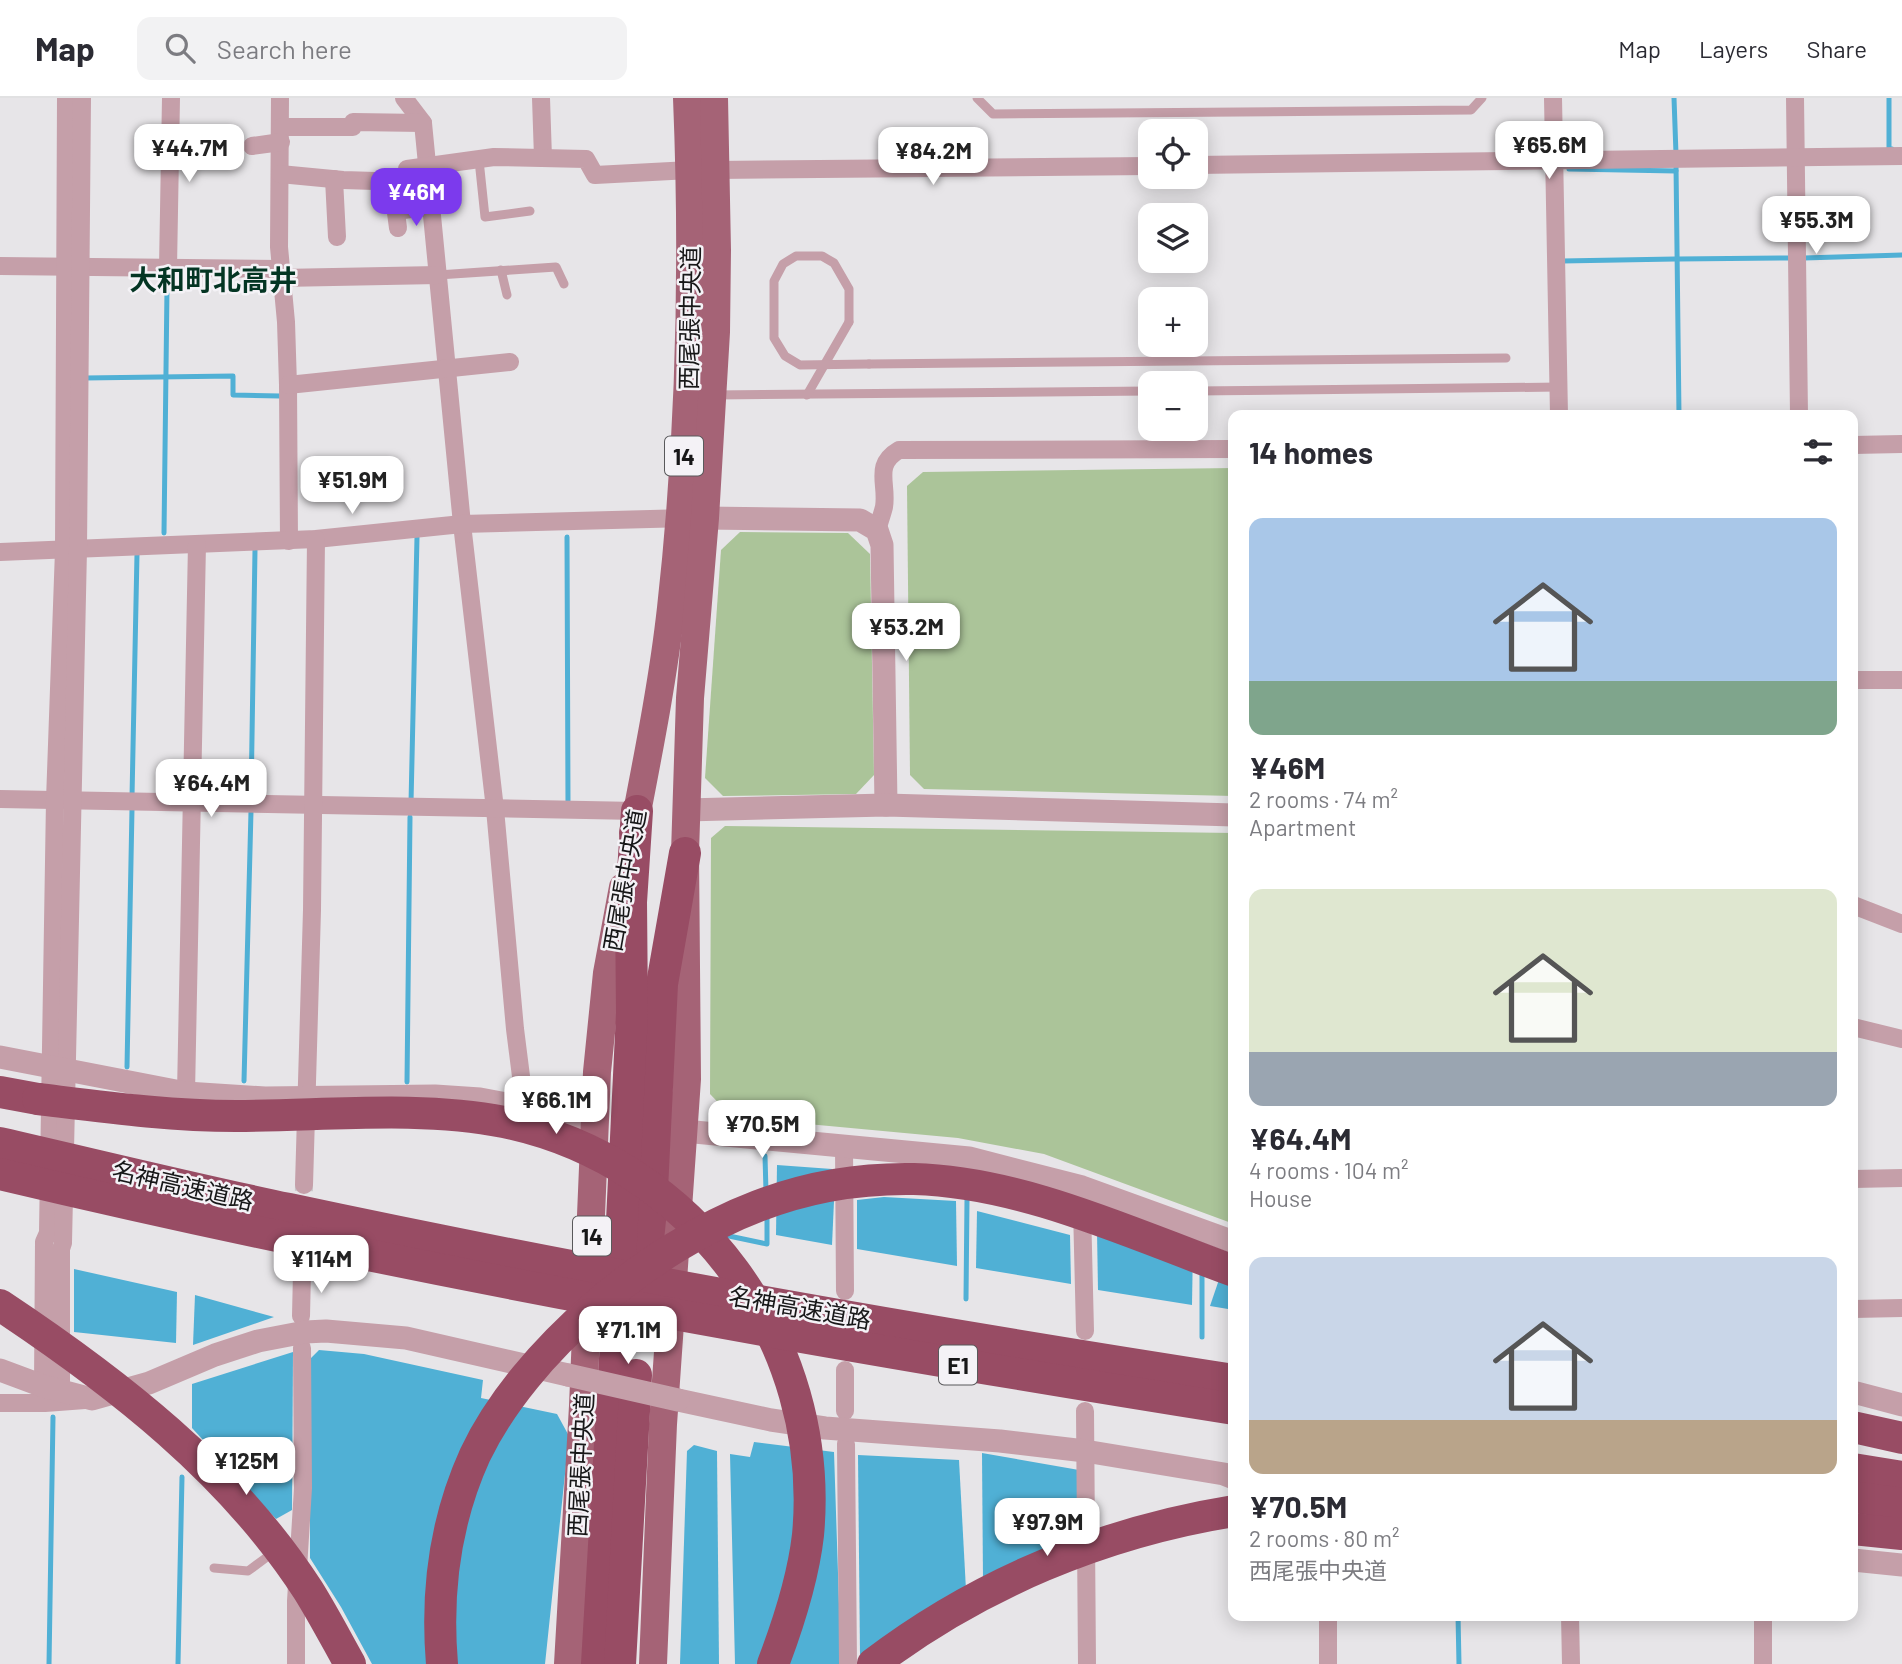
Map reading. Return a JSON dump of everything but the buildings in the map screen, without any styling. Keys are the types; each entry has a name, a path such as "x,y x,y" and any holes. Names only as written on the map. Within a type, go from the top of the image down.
{"highway":[{"path":"597,1664 632,1013 631,902 637,811"},
{"path":"620,1664 639,1331 654,1158 660,1003 665,959 685,853"},
{"path":"0,1092 142,1112 189,1115 410,1114 501,1122 562,1139 617,1164 641,1179 691,1221 737,1275 772,1332 795,1391 802,1419 809,1478 807,1536 794,1602 773,1664"},
{"name":"名神高速道路","path":"0,1143 287,1209 463,1245 908,1326 1228,1379"},
{"name":"名神高速道路","path":"0,1174 270,1236 466,1276 909,1357 1228,1408"},
{"path":"442,1664 441,1585 445,1552 463,1486 490,1428 525,1378 597,1304 661,1257 730,1218 790,1196 850,1182 884,1179 946,1181 1034,1199 1228,1269"},
{"path":"0,1305 125,1395 208,1468 292,1568 350,1664"},
{"path":"1858,1428 1902,1438"},
{"path":"1858,1470 1902,1477"},
{"path":"1858,1498 1902,1504"},
{"path":"873,1664 927,1625 1009,1580 1052,1562 1140,1533 1228,1512"},
{"path":"1858,1530 1902,1534"}],"main road":[{"name":"西尾張中央道","path":"568,1664 588,1311 595,1121 607,973 669,624 693,518 712,396 716,332 703,170 687,98"},
{"name":"西尾張中央道","path":"653,1664 663,1424 684,1131 688,1027 685,853 693,518 691,324 703,170 714,98"}],"street":[{"path":"66,98 73,267"},
{"path":"52,1388 63,1243 59,1068 71,550 73,267 82,98"},
{"path":"168,268 171,98"},
{"path":"280,98 280,274 286,322 289,541"},
{"path":"404,98 423,123 462,524 495,809 525,1108"},
{"path":"541,98 543,158"},
{"path":"1553,98 1559,410"},
{"path":"1795,98 1799,410"},
{"path":"252,146 281,134 353,127 353,122 423,123"},
{"path":"1208,165 1902,156"},
{"path":"280,174 407,182 407,169 494,158 586,159 595,175 703,170 1138,166"},
{"path":"334,179 337,237"},
{"path":"392,182 397,219 431,206"},
{"path":"0,266 168,268 280,274 438,275"},
{"path":"288,385 510,362"},
{"path":"1858,444 1902,444"},
{"path":"877,530 884,506 883,465 888,456 899,450 1228,449"},
{"path":"0,552 289,541 462,524 693,518 860,520 877,530 883,545 886,805"},
{"path":"304,1185 312,910 316,539"},
{"path":"186,1093 197,544"},
{"path":"1858,681 1902,680"},
{"path":"0,799 637,811"},
{"path":"686,810 886,805 1228,815"},
{"path":"1858,907 1902,924"},
{"path":"1858,1028 1902,1039"},
{"path":"0,1057 186,1093 480,1099 595,1121"},
{"path":"684,1131 969,1158 1082,1187 1228,1240"},
{"path":"844,1146 845,1291"},
{"path":"1858,1179 1902,1178"},
{"path":"1082,1187 1085,1331"},
{"path":"301,1316 302,1272"},
{"path":"1858,1309 1902,1308"},
{"path":"0,1403 45,1404 92,1399 149,1383 215,1355 258,1341 315,1331 352,1332 406,1338 771,1420 825,1428 964,1437 1086,1451 1228,1476"},
{"path":"296,1664 296,1601 303,1488 302,1348"},
{"path":"0,1370 92,1399 129,1414 191,1467 267,1557 336,1664"},
{"path":"845,1370 845,1411"},
{"path":"1858,1393 1902,1405"},
{"path":"1085,1411 1087,1664"},
{"path":"846,1444 848,1664"},
{"path":"892,1664 989,1603 1034,1583 1154,1544 1228,1528"},
{"path":"864,1664 891,1643 975,1591 1009,1574 1087,1543"},
{"path":"1858,1561 1902,1565"},
{"path":"1328,1621 1328,1664"},
{"path":"1570,1621 1571,1664"},
{"path":"1763,1621 1763,1664"}],"lane":[{"path":"977,98 993,114 1471,110 1482,98"},
{"path":"480,160 485,217 530,211"},
{"path":"807,395 849,322 849,289 834,262 822,256 796,256 783,264 774,281 774,338 785,356 800,365 869,364 1506,358"},
{"path":"438,275 556,267 564,284"},
{"path":"501,271 507,296"},
{"path":"1208,391 1559,387"},
{"path":"712,396 1138,391"},
{"path":"214,1568 248,1571 267,1557"}],"green space":[{"path":"1228,468 1228,796 924,789 910,775 907,486 923,472"},
{"path":"740,532 848,533 870,554 874,775 856,794 723,796 705,778 721,550"},
{"path":"725,826 1228,833 1228,1222 1044,1154 958,1138 732,1117 710,1094 711,838"}],"water":[{"path":"777,1165 832,1169 832,1245 776,1235"},
{"path":"884,1197 956,1201 957,1266 857,1249 857,1200"},
{"path":"977,1211 1070,1235 1071,1284 976,1268"},
{"path":"1097,1231 1193,1245 1192,1305 1098,1290"},
{"path":"1225,1262 1228,1263 1228,1309 1210,1306"},
{"path":"74,1269 177,1292 176,1343 74,1332"},
{"path":"195,1295 274,1317 193,1345"},
{"path":"319,1350 364,1354 483,1380 481,1398 557,1414 569,1436 545,1664 372,1664 310,1558 310,1359"},
{"path":"293,1352 292,1510 276,1519 192,1428 192,1384"},
{"path":"754,1442 834,1452 841,1664 735,1664 730,1454 750,1457"},
{"path":"694,1445 717,1451 719,1664 680,1664 687,1451"},
{"path":"982,1453 1079,1470 1080,1541 983,1581"},
{"path":"858,1455 959,1460 966,1590 860,1655"}],"waterway":[{"path":"1674,98 1676,154"},
{"path":"1889,98 1889,149 1892,149"},
{"path":"1676,165 1679,410"},
{"path":"1569,169 1676,171"},
{"path":"1804,258 1902,255"},
{"path":"1678,259 1791,258"},
{"path":"1562,261 1675,259"},
{"path":"164,533 167,288"},
{"path":"85,381 85,378 233,376 233,395 280,396"},
{"path":"411,803 417,537"},
{"path":"567,537 568,805"},
{"path":"251,799 255,550"},
{"path":"132,797 137,554"},
{"path":"127,1067 132,809"},
{"path":"244,1081 251,811"},
{"path":"407,1082 410,817"},
{"path":"765,1156 766,1192"},
{"path":"966,1299 967,1199"},
{"path":"729,1236 767,1244 767,1212"},
{"path":"1202,1270 1202,1337"},
{"path":"49,1664 53,1417"},
{"path":"178,1664 182,1477"},
{"path":"1458,1621 1459,1664"}],"tunnel":[{"path":"302,1272 304,1185"}],"district":[{"name":"大和町北高井","path":"213,279"}]}
